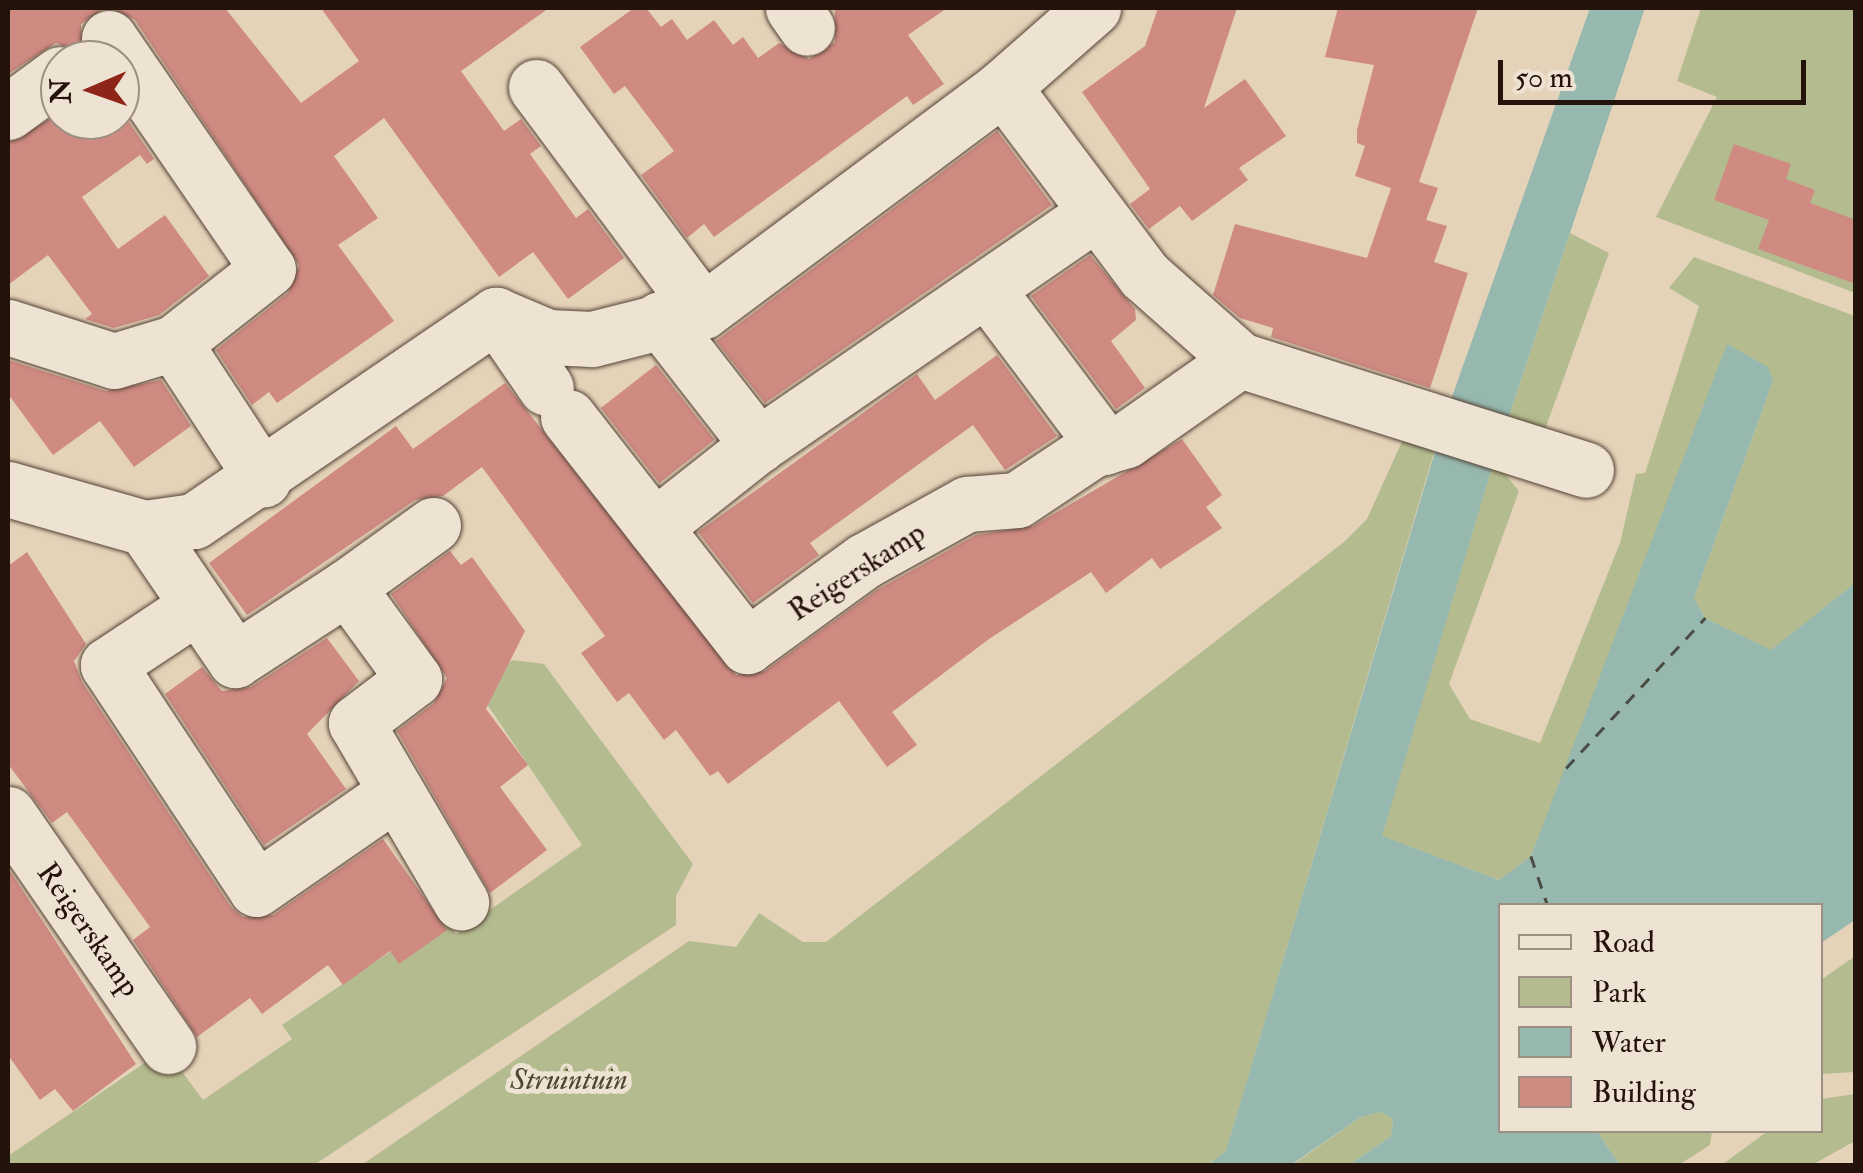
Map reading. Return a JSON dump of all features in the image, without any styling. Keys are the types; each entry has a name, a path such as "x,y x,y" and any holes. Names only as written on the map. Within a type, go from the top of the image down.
{"street":[{"path":"8,490 145,528 194,521 263,479 496,315 548,337 592,339 682,315 1003,87 1093,8"},
{"path":"8,327 114,361 174,344 268,270 111,35"},
{"path":"536,86 682,315 758,445"},
{"path":"1003,87 1144,275 1240,360 1586,470"},
{"path":"8,112 40,89"},
{"path":"654,528 758,445 1096,213"},
{"path":"988,290 1105,447"},
{"name":"Reigerskamp","path":"496,315 557,403 748,646 864,562 967,504 1017,500 1105,447 1126,440 1240,360"},
{"path":"174,344 263,479"},
{"path":"145,528 235,660 346,588 433,525"},
{"path":"346,588 414,680 356,723 394,794 461,902"},
{"path":"197,606 108,665 256,889 394,794"},
{"name":"Reigerskamp","path":"8,814 168,1046"}],"green space":[{"path":"1701,8 1855,8 1855,293 1656,217 1717,97 1677,81"},
{"path":"1570,233 1609,253 1543,435 1506,425"},
{"path":"1694,257 1855,316 1855,583 1771,651 1705,618 1694,598 1773,381 1566,768 1531,856 1499,880 1381,836 1494,461 1519,491 1449,684 1470,719 1540,743 1620,543 1636,474 1645,473 1699,306 1669,288"},
{"name":"Struintuin","path":"1404,437 1437,442 1226,1152 1206,1165 360,1166 689,941 736,947 759,913 803,942 826,942 1344,542 1367,519"},
{"path":"513,660 544,664 693,864 676,896 676,925 314,1165 8,1166 8,1156 165,1049 203,1100 292,1039 282,1025 443,916 456,934 582,845 474,685"},
{"path":"1855,956 1855,1072 1823,1074 1823,979"},
{"path":"1855,1094 1855,1141 1812,1165 1720,1166 1765,1133 1823,1133 1823,1099"},
{"path":"1381,1112 1393,1119 1391,1136 1349,1165 1291,1166 1361,1117"},
{"path":"1598,1133 1712,1133 1710,1145 1677,1166 1620,1165"}],"water":[{"path":"1590,8 1645,8 1494,461 1382,836 1499,880 1531,856 1727,344 1768,367 1773,381 1694,598 1705,618 1771,650 1855,583 1855,920 1823,942 1823,903 1498,903 1498,1133 1598,1133 1620,1165 1349,1165 1391,1136 1393,1119 1381,1112 1361,1117 1291,1165 1206,1166 1226,1151 1448,408"}],"building":[{"path":"8,8 104,8 81,24 82,40 40,40 40,53 8,74"},
{"path":"111,8 225,8 301,103 359,61 321,8 549,8 461,71 504,131 521,119 541,146 530,154 576,218 588,209 624,258 568,299 533,252 499,277 384,118 334,156 378,218 338,245 394,321 277,403 269,392 252,405 216,350 288,293 299,265 135,20"},
{"path":"634,8 646,8 661,27 672,19 687,40 714,20 733,45 743,37 758,58 779,43 809,59 835,42 835,8 947,8 908,35 944,84 913,105 907,96 714,237 704,224 687,238 641,175 674,151 625,86 614,94 580,47"},
{"path":"1158,8 1237,8 1204,108 1245,79 1286,136 1239,168 1248,180 1192,221 1180,206 1149,229 1130,204 1150,189 1082,92 1145,46"},
{"path":"1338,8 1478,8 1419,182 1438,188 1426,220 1447,226 1434,262 1468,273 1430,388 1271,337 1273,328 1240,318 1213,295 1235,224 1367,258 1391,188 1355,176 1365,146 1357,143 1357,130 1374,65 1325,57"},
{"path":"40,125 40,140 140,138 154,159 147,164 140,155 82,197 118,249 165,215 209,276 159,315 114,328 85,319 92,314 48,255 8,285 8,143"},
{"path":"997,131 1052,205 765,403 716,341"},
{"path":"1734,144 1791,164 1786,179 1815,190 1810,203 1856,220 1856,284 1758,249 1769,220 1714,200"},
{"path":"1090,255 1135,309 1136,320 1111,341 1145,388 1116,409 1031,296"},
{"path":"997,355 1057,436 1005,470 973,425 810,543 819,555 753,603 698,532 917,374 935,400"},
{"path":"8,360 106,391 161,380 191,426 134,467 100,421 53,455 8,394"},
{"path":"656,365 714,440 659,483 601,408"},
{"path":"505,383 736,675 765,671 877,590 976,535 1033,526 1182,439 1222,495 1206,507 1222,528 1160,569 1152,558 1106,593 1091,572 989,639 892,712 917,745 887,767 839,701 728,784 718,771 710,776 676,730 664,740 629,693 617,702 581,653 605,636 482,467 443,496 415,500 247,615 209,563 396,426 413,449"},
{"path":"450,551 461,565 472,557 525,631 486,709 528,765 500,787 547,850 490,893 397,731 434,703 447,678 391,594"},
{"path":"27,552 86,644 74,661 82,682 231,907 243,917 273,915 383,839 447,930 399,964 390,951 343,985 328,965 262,1014 250,998 197,1037 133,940 150,927 67,812 52,823 8,764 8,566"},
{"path":"327,638 359,681 307,734 346,789 264,845 165,694 202,667 222,691 251,687"},
{"path":"8,868 136,1064 73,1111 55,1089 40,1100 8,1055"}],"ferry route":[{"path":"1566,768 1705,618"},
{"path":"1531,856 1547,903"}]}
